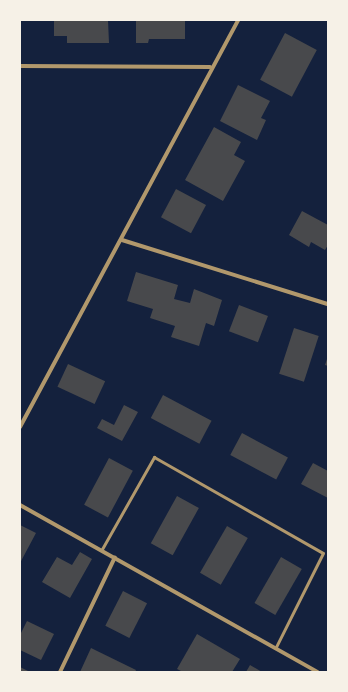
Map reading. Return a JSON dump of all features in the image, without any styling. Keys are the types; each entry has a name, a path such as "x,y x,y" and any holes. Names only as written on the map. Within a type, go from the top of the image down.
{"street":[{"path":"20,427 122,240 210,67 238,20"},
{"path":"20,66 210,67"},
{"path":"122,240 328,304"},
{"path":"20,505 102,549 276,647 317,672"},
{"path":"60,672 115,557"}],"lane":[{"path":"102,549 154,457 323,553 276,647"}],"building":[{"path":"54,20 108,20 109,43 67,43 67,36 54,36"},
{"path":"136,20 185,20 185,39 149,39 148,43 136,43"},
{"path":"285,33 317,50 292,97 260,80"},
{"path":"238,85 270,101 261,118 266,120 257,140 220,121"},
{"path":"214,127 241,142 234,155 245,161 223,201 185,180"},
{"path":"176,189 206,205 191,233 161,217"},
{"path":"302,211 328,225 328,245 325,250 311,242 309,247 289,235"},
{"path":"136,272 178,285 174,299 190,303 194,289 222,300 214,326 206,323 199,346 171,337 175,326 150,318 153,309 127,301"},
{"path":"239,305 268,316 258,342 229,331"},
{"path":"294,328 319,336 304,382 279,374"},
{"path":"328,356 328,366 325,365"},
{"path":"68,364 105,381 95,404 57,387"},
{"path":"163,395 212,421 199,444 151,418"},
{"path":"124,405 138,412 122,441 97,428 102,419 114,425"},
{"path":"242,433 288,457 276,479 230,455"},
{"path":"109,458 133,471 108,517 84,505"},
{"path":"313,463 328,471 328,498 301,484"},
{"path":"177,496 199,508 173,555 151,543"},
{"path":"20,525 36,533 20,563"},
{"path":"227,526 248,538 221,585 200,573"},
{"path":"80,552 92,559 70,598 42,582 57,557 72,565"},
{"path":"281,557 302,569 275,615 254,603"},
{"path":"123,591 147,603 129,638 105,626"},
{"path":"27,621 54,634 41,660 20,650 20,635"},
{"path":"197,634 240,659 232,672 183,672 177,669"},
{"path":"91,648 136,670 135,672 80,672"},
{"path":"250,665 262,672 246,672"},
{"path":"20,667 30,672 20,672"}]}
